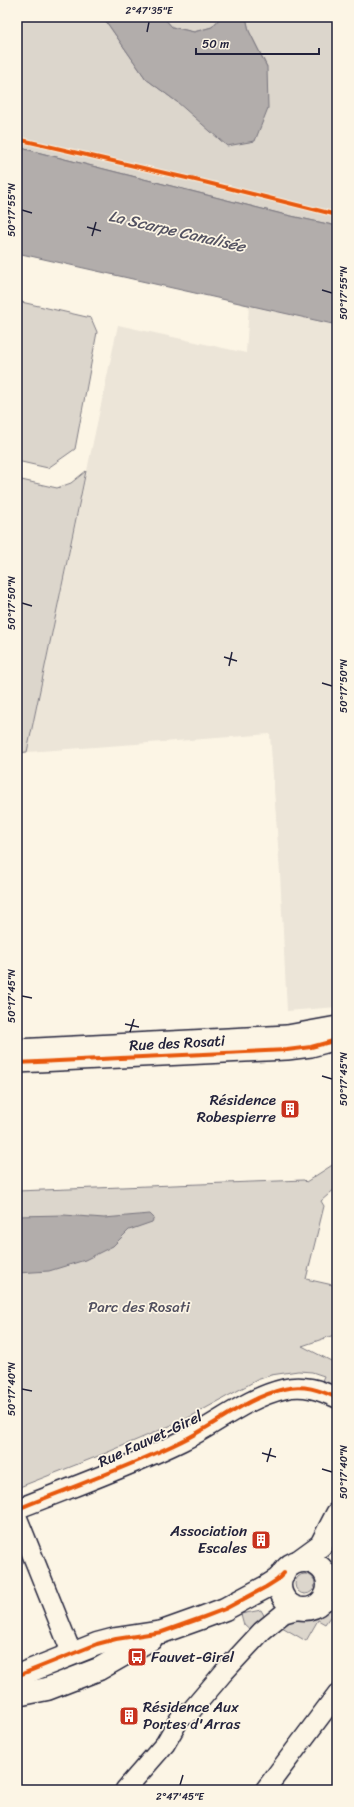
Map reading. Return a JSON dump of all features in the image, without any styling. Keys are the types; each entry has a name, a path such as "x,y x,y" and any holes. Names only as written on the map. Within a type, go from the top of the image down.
{"street":[{"name":"Rue des Rosati","path":"17,1049 286,1035 337,1026"},
{"name":"Rue des Rosati","path":"17,1063 287,1050 311,1047 337,1040"},
{"name":"Rue Fauvet-Girel","path":"17,1509 169,1447 245,1404 272,1392 286,1388 308,1388 322,1391 337,1398"},
{"path":"17,1695 52,1688 99,1668 162,1632 225,1609 272,1583 321,1545 337,1514"},
{"path":"17,1517 72,1654"},
{"path":"225,1609 270,1603 296,1608 314,1608 330,1599 328,1590 329,1575 321,1545"},
{"path":"296,1608 285,1600 280,1583 292,1567 313,1563 329,1575"},
{"path":"125,1790 165,1744 180,1718 190,1712 253,1640 284,1614 296,1608"},
{"path":"17,1676 112,1640 162,1632"},
{"path":"265,1790 337,1694"}],"shaded area":[{"path":"249,305 337,325 337,1007 287,1011 280,873 270,734 27,752 118,325 246,353"}],"green space":[{"path":"17,17 103,17 146,79 177,102 267,67 249,31 246,17 337,17 337,226 282,214 17,147"},
{"path":"163,17 221,17 212,27 194,32 172,27"},
{"path":"17,301 91,318 97,332 75,449 48,468 17,461"},
{"path":"86,471 27,752 17,753 17,479 57,488 71,483"},
{"name":"Parc des Rosati","path":"337,1162 337,1187 321,1201 324,1206 306,1279 337,1286 337,1334 302,1346 337,1364 337,1391 321,1383 324,1376 312,1372 298,1371 271,1375 257,1380 186,1419 106,1453 17,1488 17,1191 304,1180 306,1182"},
{"path":"305,1574 312,1577 315,1584 312,1591 305,1594 298,1591 295,1584 298,1577"},
{"path":"337,1603 337,1617 332,1614 325,1624 318,1620 306,1641 282,1627 295,1619 318,1614"},
{"path":"261,1610 266,1619 253,1633 244,1625 241,1614"}],"water":[{"path":"103,17 163,17 172,27 194,32 212,27 221,17 246,17 249,31 267,67 268,108 255,141 227,146 177,102 146,79"},
{"name":"La Scarpe Canalisée","path":"17,147 282,214 337,226 337,325 17,253"},
{"path":"150,1214 154,1218 152,1222 129,1230 113,1246 85,1260 49,1271 17,1273 17,1216 64,1215 104,1218"}],"cycle path":[{"path":"17,139 204,182 337,215"},
{"path":"17,1063 287,1050 311,1047 337,1040"},
{"path":"17,1509 121,1468 182,1441 244,1405 270,1393 298,1387 318,1390 337,1398"},
{"path":"17,1676 97,1644 116,1639 162,1632 225,1609 266,1587 277,1580 284,1573"}],"place":[{"name":"Résidence Robespierre","path":"290,1109"},
{"name":"Association Escales","path":"261,1540"},
{"name":"Fauvet-Girel","path":"137,1657"},
{"name":"Résidence Aux Portes d'Arras","path":"129,1716"}]}
